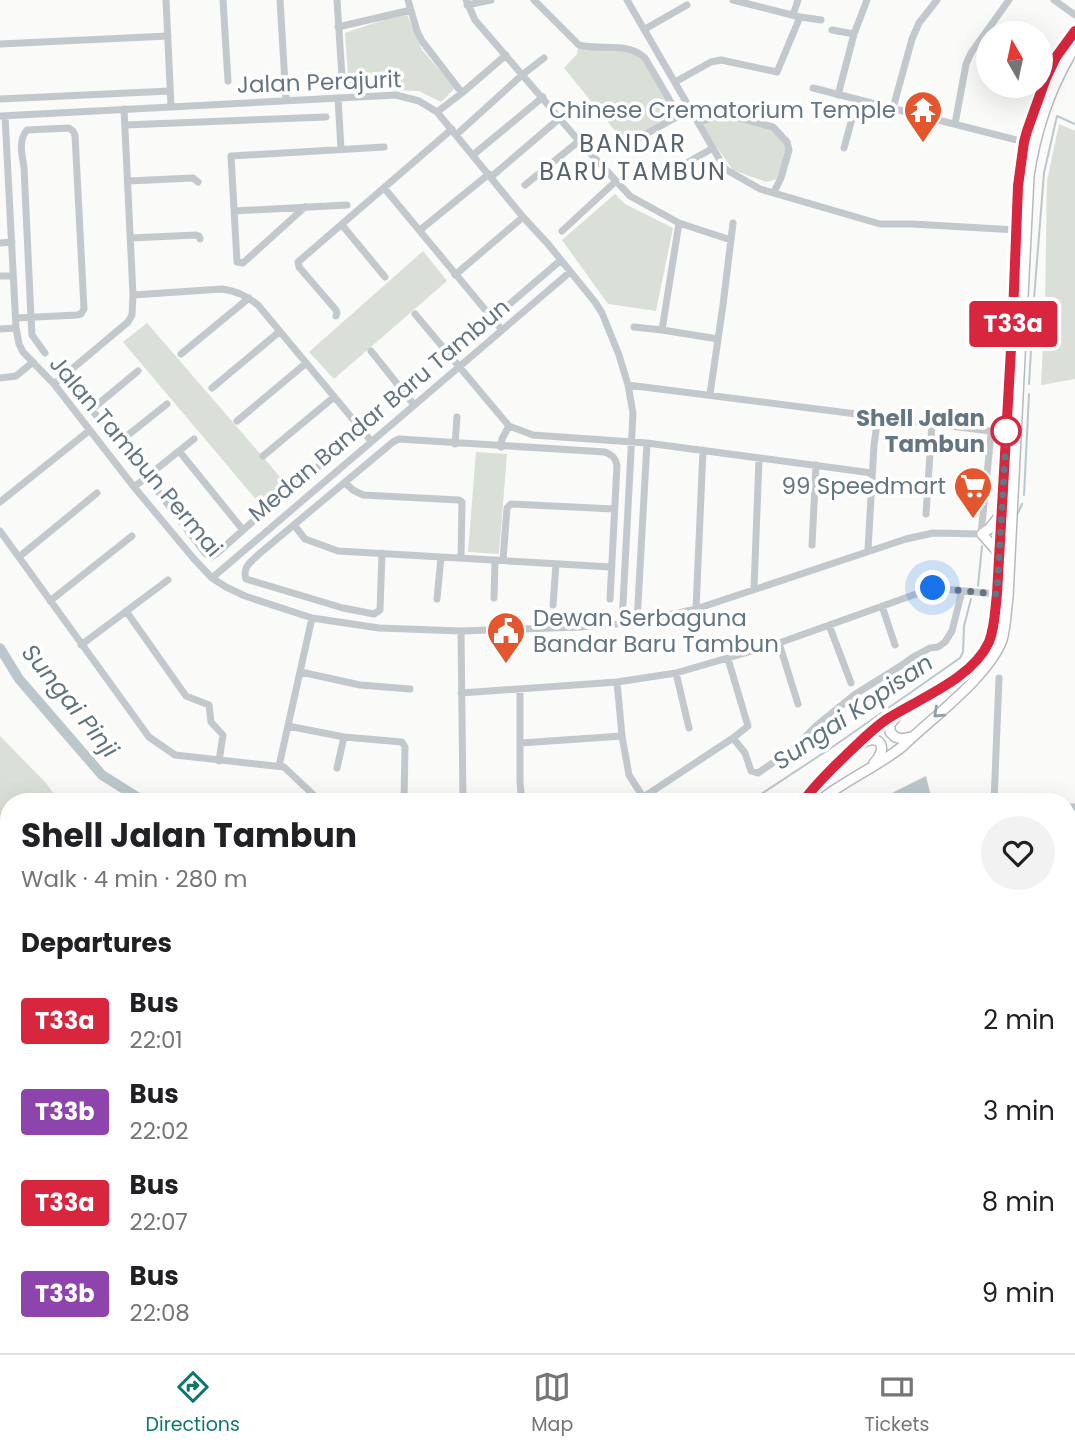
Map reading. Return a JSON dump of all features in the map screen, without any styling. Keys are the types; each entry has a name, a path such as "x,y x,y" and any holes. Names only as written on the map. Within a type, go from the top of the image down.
{"main road":[{"path":"811,793 877,727 950,682 971,666 989,642 994,626 997,594 1018,186 1024,142 1046,78 1056,57 1075,31"},
{"path":"829,793 890,757 914,736 984,670 995,654 1004,631 1008,597 1029,176 1034,146 1048,99 1075,47"},
{"path":"999,558 996,550 981,534 989,529 1001,514"},
{"path":"902,710 890,724 890,732 902,739 914,736"},
{"path":"850,751 869,739 881,743 881,756 868,769"}],"street":[{"path":"166,0 171,106"},
{"path":"223,0 228,81"},
{"path":"280,0 286,100"},
{"path":"337,0 342,77"},
{"path":"408,0 422,41 463,93"},
{"path":"491,0 467,3 475,20 630,196 679,223 730,240"},
{"path":"534,0 579,45 639,52 679,116"},
{"path":"627,0 725,169 760,189 880,224 1017,230"},
{"path":"733,0 821,20"},
{"path":"675,82 711,62 721,60 777,72 797,16 798,0"},
{"path":"838,95 854,34 867,0"},
{"path":"893,108 912,38 919,23 937,0"},
{"path":"955,124 966,64 1009,0"},
{"path":"1054,0 1075,15"},
{"path":"645,29 687,5"},
{"path":"338,27 411,10"},
{"path":"832,30 854,34"},
{"path":"0,44 168,36"},
{"path":"438,113 506,55"},
{"path":"336,316 336,310 299,267 299,261 544,58"},
{"path":"813,88 1024,142"},
{"path":"0,99 170,90"},
{"name":"Jalan Perajurit","path":"2,116 396,95 419,101 438,113 602,313 619,355 633,413 622,623"},
{"path":"473,155 543,97"},
{"path":"43,98 44,113"},
{"path":"338,98 341,149"},
{"path":"844,148 857,100"},
{"path":"259,102 261,121"},
{"path":"54,384 132,315 124,109"},
{"path":"630,142 691,109"},
{"path":"699,122 724,114 774,127 787,142 789,150 774,192"},
{"name":"Jalan Tambun Permai","path":"2,116 4,188 12,242 19,344 194,559 212,578 245,596 313,618 379,628 461,631 580,628 637,622 696,609 906,539 933,533 981,534"},
{"path":"125,125 326,117"},
{"path":"420,230 560,118"},
{"path":"16,318 31,318 77,315 83,312 74,133 71,129 27,130 21,137 31,318 33,336 45,354"},
{"path":"525,186 579,141"},
{"path":"305,207 243,263 237,262 230,156 384,147"},
{"path":"669,173 713,148"},
{"path":"128,181 193,178 198,182"},
{"path":"562,230 617,181"},
{"path":"385,189 502,330"},
{"path":"234,211 347,205"},
{"path":"455,275 523,217"},
{"path":"662,330 679,223"},
{"path":"710,394 733,223"},
{"path":"342,225 385,277"},
{"path":"131,238 196,235 200,239"},
{"path":"0,243 12,242"},
{"path":"492,319 561,260"},
{"name":"Medan Bandar Baru Tambun","path":"212,578 570,272"},
{"path":"0,276 13,276"},
{"path":"133,295 222,289 236,291 249,298 258,305 371,441"},
{"path":"181,354 249,298"},
{"path":"415,314 509,426 533,435 647,443 872,473"},
{"path":"634,327 718,339"},
{"path":"0,328 16,328"},
{"path":"212,388 279,332"},
{"path":"371,351 414,405"},
{"path":"0,378 16,376 33,362"},
{"path":"237,421 305,364"},
{"path":"91,410 138,371"},
{"path":"64,376 206,554 211,557 216,554 258,517"},
{"path":"628,384 990,430 981,534"},
{"path":"263,456 334,397"},
{"path":"118,443 167,404"},
{"path":"455,444 457,417"},
{"path":"868,550 878,417"},
{"path":"926,514 932,424"},
{"path":"500,447 509,426"},
{"path":"0,502 90,430"},
{"path":"293,487 362,432"},
{"path":"134,487 194,439"},
{"path":"382,553 380,610 374,614 343,608 246,579 244,573 246,567 294,525 399,439 611,454 617,465 610,599"},
{"path":"637,622 647,443"},
{"path":"696,609 703,450"},
{"path":"179,451 243,530"},
{"path":"754,589 759,458"},
{"path":"812,545 816,465"},
{"path":"345,482 363,495 459,500 462,502 461,558"},
{"path":"19,557 97,493"},
{"path":"494,598 507,508 511,505 614,509"},
{"path":"294,525 305,539 338,551 611,567"},
{"path":"0,531 149,737 176,755 279,766 288,770 312,793"},
{"path":"50,601 132,536"},
{"path":"437,599 441,557"},
{"path":"553,605 556,564"},
{"path":"81,645 168,580"},
{"path":"461,693 617,682 676,673 779,643 933,588 997,594"},
{"path":"733,738 745,752 751,771 758,773 764,770 793,749 854,695 913,657 945,642 952,631 962,591"},
{"path":"882,606 895,645"},
{"path":"125,611 186,696 209,705 211,723 223,737 219,761"},
{"path":"279,766 313,618"},
{"path":"829,625 851,683"},
{"path":"461,631 463,793"},
{"path":"779,643 798,704"},
{"path":"649,793 747,727 728,659"},
{"path":"301,672 360,684 410,689"},
{"path":"676,673 689,728"},
{"path":"994,793 999,678"},
{"path":"617,682 629,775 637,793"},
{"path":"520,689 521,793"},
{"path":"288,726 344,737 404,744 404,793"},
{"path":"521,743 622,736"},
{"path":"337,768 344,737"}],"shaded area":[{"path":"406,12 422,50 455,88 441,102 419,91 349,89 345,33"},
{"path":"579,45 639,52 679,116 625,143 564,68 577,54"},
{"path":"724,114 773,127 789,150 781,178 766,182 733,170 699,122"},
{"path":"1059,124 1075,131 1075,379 1041,385 1047,181"},
{"path":"615,194 625,204 673,228 656,311 608,304 562,240"},
{"path":"423,251 447,281 334,379 309,352"},
{"path":"147,323 294,493 269,515 123,342"},
{"path":"476,452 507,454 499,554 468,552"},
{"path":"0,736 53,793 0,793"},
{"path":"926,776 930,793 892,793"}],"waterway":[{"path":"1029,384 1044,173 1057,116 1075,124"},
{"path":"1024,495 1029,394"},
{"path":"1018,513 1022,504"},
{"path":"978,586 982,546"},
{"name":"Sungai Kopisan","path":"763,793 960,658 971,599"},
{"name":"Sungai Pinji","path":"0,648 19,679 102,775 131,793"}],"bus line":[{"name":"T33a","path":"810,793 867,734 950,682 971,666 989,642 994,626 997,594 1018,186 1024,142 1046,78 1056,57 1075,31"}],"place":[{"name":"Chinese Crematorium Temple","path":"923,144"},
{"name":"Shell Jalan Tambun","path":"1006,431"},
{"name":"99 Speedmart","path":"973,520"},
{"name":"Dewan Serbaguna Bandar Baru Tambun","path":"506,665"}],"district":[{"name":"BANDAR BARU TAMBUN","path":"633,158"}],"route":[{"path":"933,588 997,594 1007,422 1006,431"}]}
